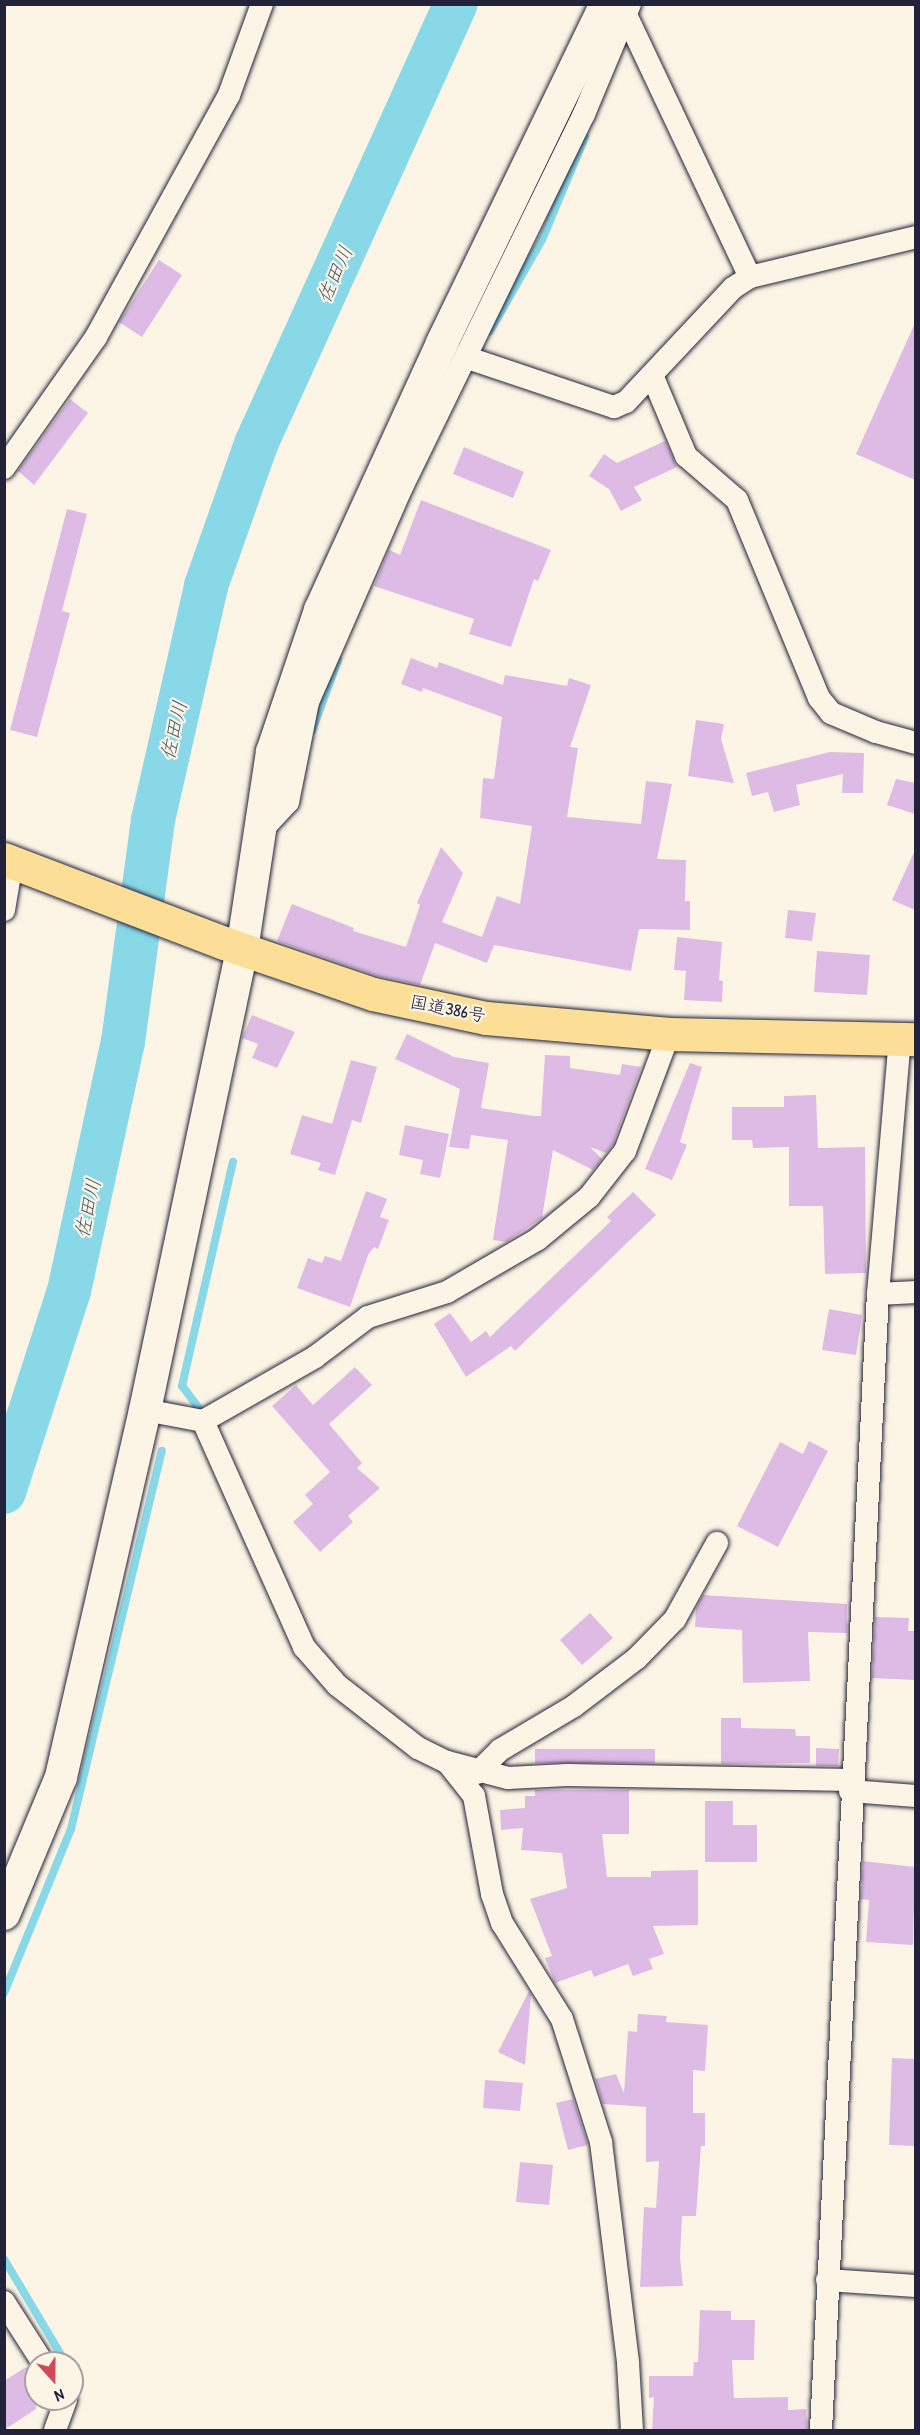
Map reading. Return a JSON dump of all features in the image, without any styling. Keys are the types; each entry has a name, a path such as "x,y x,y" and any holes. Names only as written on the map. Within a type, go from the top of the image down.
{"highway":[{"name":"国道386号","path":"8,861 233,947 373,994 486,1018 669,1034 908,1039"}],"street":[{"path":"4,468 96,337 229,95 262,4"},
{"path":"622,10 750,276"},
{"path":"259,833 288,802 308,702 402,487 475,360 584,114 622,10"},
{"path":"4,1914 61,1777 145,1410 233,947 259,833 272,752 321,610 442,343 622,10"},
{"path":"475,360 614,407 626,402 732,288 750,276 915,237"},
{"path":"652,375 686,456 737,500 819,698 831,713 876,732 915,742"},
{"path":"4,910 8,861"},
{"path":"145,1410 203,1421 315,1357 368,1317 447,1292 538,1239 589,1197 625,1151 669,1034"},
{"path":"821,2430 850,1786 878,1294 908,1039"},
{"path":"878,1294 915,1292"},
{"path":"203,1421 303,1647 338,1685 390,1729 447,1762 477,1773 508,1778 567,1775 850,1786 915,1796"},
{"path":"477,1773 500,1750 565,1712 637,1658 675,1619 717,1543"},
{"path":"447,1762 474,1796 492,1894 502,1923 562,2019 601,2142 628,2363 632,2430"},
{"path":"827,2280 915,2286"},
{"path":"4,2302 35,2351"},
{"path":"55,2430 62,2411"}],"building":[{"path":"159,260 182,275 142,337 119,322"},
{"path":"915,323 915,480 856,454"},
{"path":"70,399 88,413 34,485 18,471"},
{"path":"665,441 677,467 634,487 642,500 621,511 609,489 589,476 604,454 617,463"},
{"path":"464,447 524,472 513,498 453,474"},
{"path":"421,500 551,550 538,581 534,579 511,647 469,634 474,619 374,586 389,550 400,555"},
{"path":"67,509 87,514 62,611 70,613 37,737 10,730"},
{"path":"411,658 437,668 439,662 503,685 505,675 567,686 569,678 591,685 570,747 578,748 567,817 641,824 646,781 672,784 657,859 686,860 685,901 690,901 690,930 639,929 631,971 494,945 487,963 435,943 420,985 378,976 277,941 292,904 354,928 353,931 406,947 420,905 417,903 441,847 463,873 442,922 482,937 497,896 520,904 532,826 480,818 483,778 494,779 502,717 423,688 422,692 401,684"},
{"path":"696,720 724,724 721,739 734,783 688,776"},
{"path":"830,752 864,753 863,793 842,793 843,774 796,785 800,805 774,812 768,792 752,796 746,773"},
{"path":"896,779 915,783 915,814 887,805"},
{"path":"915,850 915,910 892,900"},
{"path":"788,910 816,913 812,941 785,938"},
{"path":"677,937 722,942 719,980 723,981 722,1002 684,1000 686,971 674,970"},
{"path":"817,951 870,955 867,995 814,992"},
{"path":"252,1015 295,1032 277,1068 252,1058 258,1044 242,1038"},
{"path":"407,1034 454,1057 489,1063 481,1108 534,1116 541,1116 545,1055 570,1056 570,1068 620,1075 622,1064 641,1067 613,1144 606,1153 590,1147 602,1159 593,1170 553,1150 542,1218 506,1242 493,1240 508,1140 471,1135 469,1149 449,1147 460,1089 395,1059"},
{"path":"351,1060 377,1067 361,1123 352,1120 335,1175 318,1170 321,1163 290,1154 302,1115 332,1124"},
{"path":"690,1063 702,1067 680,1142 687,1145 672,1180 645,1169"},
{"path":"816,1095 818,1148 865,1147 866,1273 825,1274 823,1206 789,1206 789,1147 753,1148 752,1140 732,1140 732,1107 784,1107 784,1096"},
{"path":"405,1125 449,1134 440,1178 420,1174 423,1160 399,1155"},
{"path":"366,1191 387,1199 380,1217 389,1220 378,1249 374,1247 368,1255 350,1307 297,1288 308,1258 322,1263 325,1256 341,1261"},
{"path":"633,1192 656,1215 515,1351 511,1346 466,1377 434,1324 450,1313 471,1342 486,1331 490,1337 611,1221 607,1217"},
{"path":"829,1309 862,1315 856,1355 822,1350"},
{"path":"355,1367 372,1385 329,1424 362,1463 357,1468 380,1488 348,1516 353,1522 320,1552 293,1522 313,1504 305,1495 330,1472 272,1406 296,1385 313,1405"},
{"path":"809,1441 828,1451 778,1547 737,1526 780,1442 803,1454"},
{"path":"703,1595 847,1604 847,1633 808,1632 810,1681 743,1683 742,1630 695,1627 696,1609"},
{"path":"590,1613 613,1638 582,1665 560,1640"},
{"path":"875,1617 909,1618 908,1631 915,1631 915,1680 872,1678"},
{"path":"721,1718 741,1718 741,1728 795,1729 796,1736 810,1736 810,1763 721,1764"},
{"path":"816,1748 839,1749 838,1766 816,1766"},
{"path":"535,1749 655,1749 655,1763 535,1763"},
{"path":"535,1790 629,1790 629,1834 602,1834 607,1877 651,1877 651,1871 698,1870 698,1925 653,1926 664,1954 649,1959 653,1969 633,1976 628,1964 594,1977 591,1970 555,1983 545,1958 552,1956 530,1899 567,1888 562,1853 521,1850 523,1828 501,1830 500,1810 525,1808 525,1796 535,1796"},
{"path":"705,1801 733,1801 733,1825 757,1825 757,1862 705,1862"},
{"path":"863,1861 915,1867 913,1945 866,1942 869,1900 861,1899"},
{"path":"529,1991 531,1995 525,2065 498,2052"},
{"path":"638,2014 667,2016 666,2022 708,2025 705,2071 693,2070 693,2113 705,2113 705,2146 701,2146 696,2216 682,2216 680,2257 683,2286 640,2287 644,2207 656,2208 659,2161 646,2162 646,2107 603,2104 595,2079 616,2074 624,2093 628,2031 637,2032"},
{"path":"892,2058 915,2059 915,2146 889,2145"},
{"path":"485,2080 523,2083 520,2111 483,2108"},
{"path":"573,2099 588,2145 568,2150 556,2103"},
{"path":"520,2162 553,2165 549,2205 516,2202"},
{"path":"700,2310 731,2311 731,2320 755,2320 754,2360 732,2360 734,2398 788,2397 788,2410 806,2409 807,2430 652,2430 654,2397 649,2398 649,2376 693,2376 694,2362 698,2362"},
{"path":"24,2368 24,2411 33,2411 4,2430 4,2381"}],"waterway":[{"name":"佐田川","path":"4,1492 69,1291 123,1042 153,820 206,586 256,444 456,4"},
{"path":"490,331 542,240 585,137"},
{"path":"312,731 338,660"},
{"path":"201,1411 182,1386 233,1162"},
{"path":"4,1993 71,1829 162,1451"},
{"path":"4,2259 59,2351"}]}
